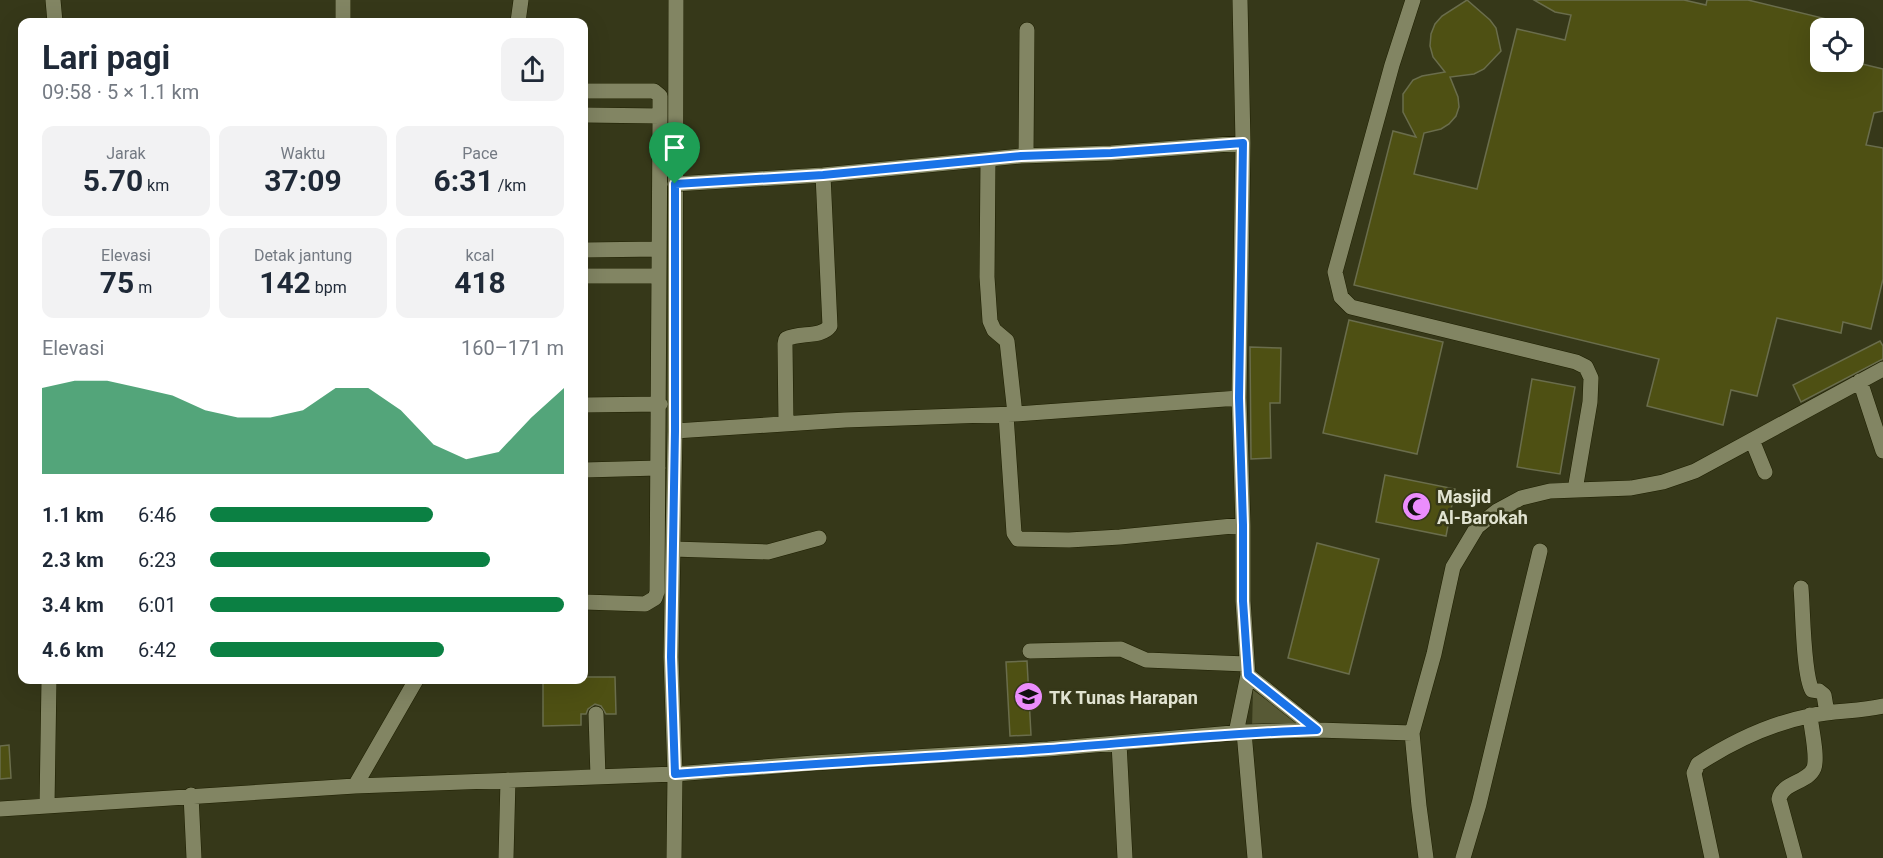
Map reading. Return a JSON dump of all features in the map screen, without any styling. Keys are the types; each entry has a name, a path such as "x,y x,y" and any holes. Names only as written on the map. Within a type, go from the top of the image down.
{"street":[{"path":"52,0 54,18"},
{"path":"343,18 344,0"},
{"path":"519,18 521,0"},
{"path":"674,858 675,774 671,657 675,431 676,0"},
{"path":"1240,0 1243,143 1239,398 1243,601 1247,669 1240,732 1255,858"},
{"path":"1413,0 1392,65 1335,272 1339,291 1341,297 1351,307 1576,362 1586,367 1591,378 1590,402 1575,490"},
{"path":"1026,156 1027,30"},
{"path":"588,91 654,91 660,96 658,276 660,404 657,592 655,598 645,604 588,602"},
{"path":"588,115 660,116"},
{"path":"675,184 823,175 1026,156 1111,153 1243,143"},
{"path":"988,160 987,277 990,321 994,330 1007,341 1014,533 1017,539 1069,540 1120,537 1243,525"},
{"path":"786,424 786,339 791,336 822,332 828,330 830,326 823,175"},
{"path":"588,250 659,249"},
{"path":"588,276 658,276"},
{"path":"1426,858 1412,733 1434,654 1453,567 1477,527 1497,511 1521,498 1550,491 1631,488 1663,482 1695,471 1883,369"},
{"path":"1860,381 1883,452"},
{"path":"675,431 1011,415 1239,398"},
{"path":"588,405 660,404"},
{"path":"1752,440 1766,472"},
{"path":"588,470 658,468"},
{"path":"673,549 768,552 819,538"},
{"path":"1463,858 1479,804 1540,552"},
{"path":"1801,588 1806,665 1810,687 1824,695 1827,713"},
{"path":"1030,651 1121,649 1146,660 1247,669 1317,730"},
{"path":"47,807 49,684"},
{"path":"355,786 414,684"},
{"path":"1712,858 1694,773 1695,767 1750,734 1771,726 1810,715 1883,706"},
{"path":"596,714 598,777"},
{"path":"1795,858 1779,799 1785,789 1809,775 1813,770 1815,762 1810,715"},
{"path":"0,808 47,807 191,795 355,786 675,774 1119,743 1240,732 1317,730 1412,733"},
{"path":"1119,743 1125,858"},
{"path":"506,858 508,780"},
{"path":"191,795 194,858"}],"green space":[{"path":"1253,690 1302,725 1252,728"}],"building":[{"path":"1467,0 1496,28 1501,51 1484,69 1474,74 1450,77 1458,97 1459,107 1456,116 1441,129 1424,133 1414,174 1477,189 1517,29 1565,40 1571,15 1555,12 1534,0 1684,0 1706,5 1707,0 1748,0 1822,18 1810,18 1810,72 1864,72 1864,64 1883,69 1883,111 1874,113 1866,145 1883,148 1883,279 1871,329 1843,322 1841,333 1777,318 1757,396 1731,390 1723,425 1647,406 1659,359 1354,285 1393,131 1416,137 1403,112 1403,94 1413,80 1445,72 1433,57 1430,46 1435,24 1442,16"},
{"path":"1349,320 1443,342 1417,454 1323,433"},
{"path":"1880,341 1883,346 1883,359 1801,402 1793,385"},
{"path":"1250,347 1281,348 1280,403 1270,403 1271,458 1251,459"},
{"path":"1532,379 1575,387 1560,474 1517,467"},
{"name":"Masjid Al-Barokah","path":"1385,475 1455,489 1446,536 1376,522"},
{"path":"1317,543 1379,559 1349,674 1288,658"},
{"path":"1027,661 1031,735 1010,736 1006,662"},
{"path":"588,677 615,677 616,714 606,714 601,706 595,704 588,709 586,714 581,714 581,725 543,726 543,684 588,684"},
{"path":"9,745 11,778 0,779 0,746"}],"place":[{"name":"Masjid Al-Barokah","path":"1416,506"},
{"name":"TK Tunas Harapan","path":"1028,697"}],"route":[{"path":"1243,143 1239,398 1246,664 1248,675 1317,730 1244,732 1048,749 675,774 671,657 675,431 675,184 823,175 1021,156 1111,153 1243,143"}]}
